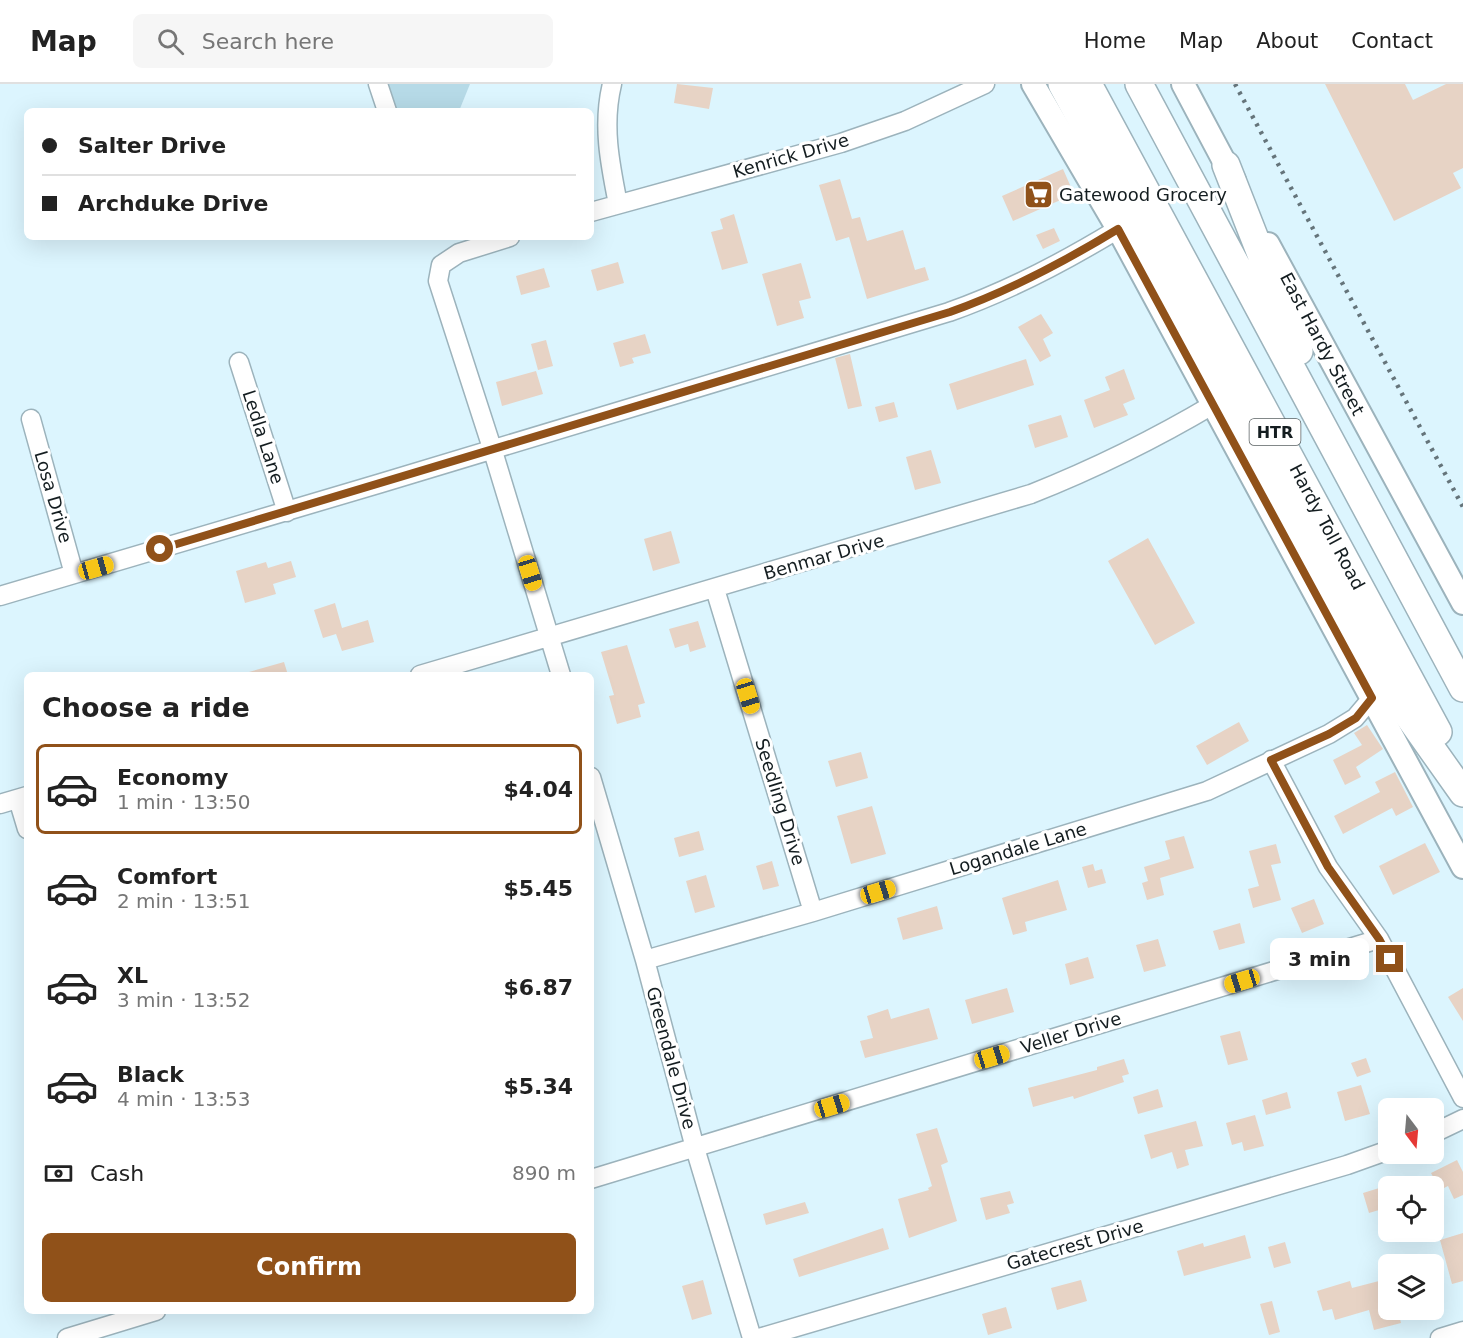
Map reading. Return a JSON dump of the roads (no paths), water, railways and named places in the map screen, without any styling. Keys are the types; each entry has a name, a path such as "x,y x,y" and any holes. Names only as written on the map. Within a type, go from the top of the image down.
{"highway":[{"path":"1062,84 1260,447 1385,683 1463,793"},
{"name":"Hardy Toll Road","path":"1088,84 1463,779"},
{"name":"HTR","path":"1139,84 1463,688"},
{"path":"1226,165 1344,467"}],"main road":[{"path":"1033,84 1118,229 1463,867"},
{"name":"East Hardy Street","path":"1183,84 1463,603"}],"street":[{"path":"378,84 386,108"},
{"path":"612,84 607,135 618,204"},
{"name":"Kenrick Drive","path":"594,211 841,143 905,121 986,84"},
{"path":"0,596 950,312 1025,282 1118,229"},
{"path":"500,240 459,253 441,265 438,281 560,672"},
{"name":"Ledla Lane","path":"239,362 287,512"},
{"name":"Benmar Drive","path":"430,672 1031,494 1117,457 1214,404"},
{"name":"Losa Drive","path":"31,419 74,574"},
{"name":"Seedling Drive","path":"716,589 813,912"},
{"name":"Logandale Lane","path":"645,960 813,912 1208,791 1329,734 1356,718 1372,698"},
{"path":"1271,760 1328,867 1379,939 1463,1098"},
{"name":"Greendale Drive","path":"594,787 645,960 695,1148 752,1338"},
{"path":"0,804 22,797"},
{"name":"Veller Drive","path":"594,1178 1379,939"},
{"path":"1444,1128 1463,1119"},
{"name":"Gatecrest Drive","path":"759,1338 1378,1154"},
{"path":"67,1338 97,1334 148,1314"},
{"path":"1440,1338 1463,1331"}],"railway":[{"path":"1235,84 1463,507"}],"place":[{"name":"Gatewood Grocery","path":"1038,195"}]}
